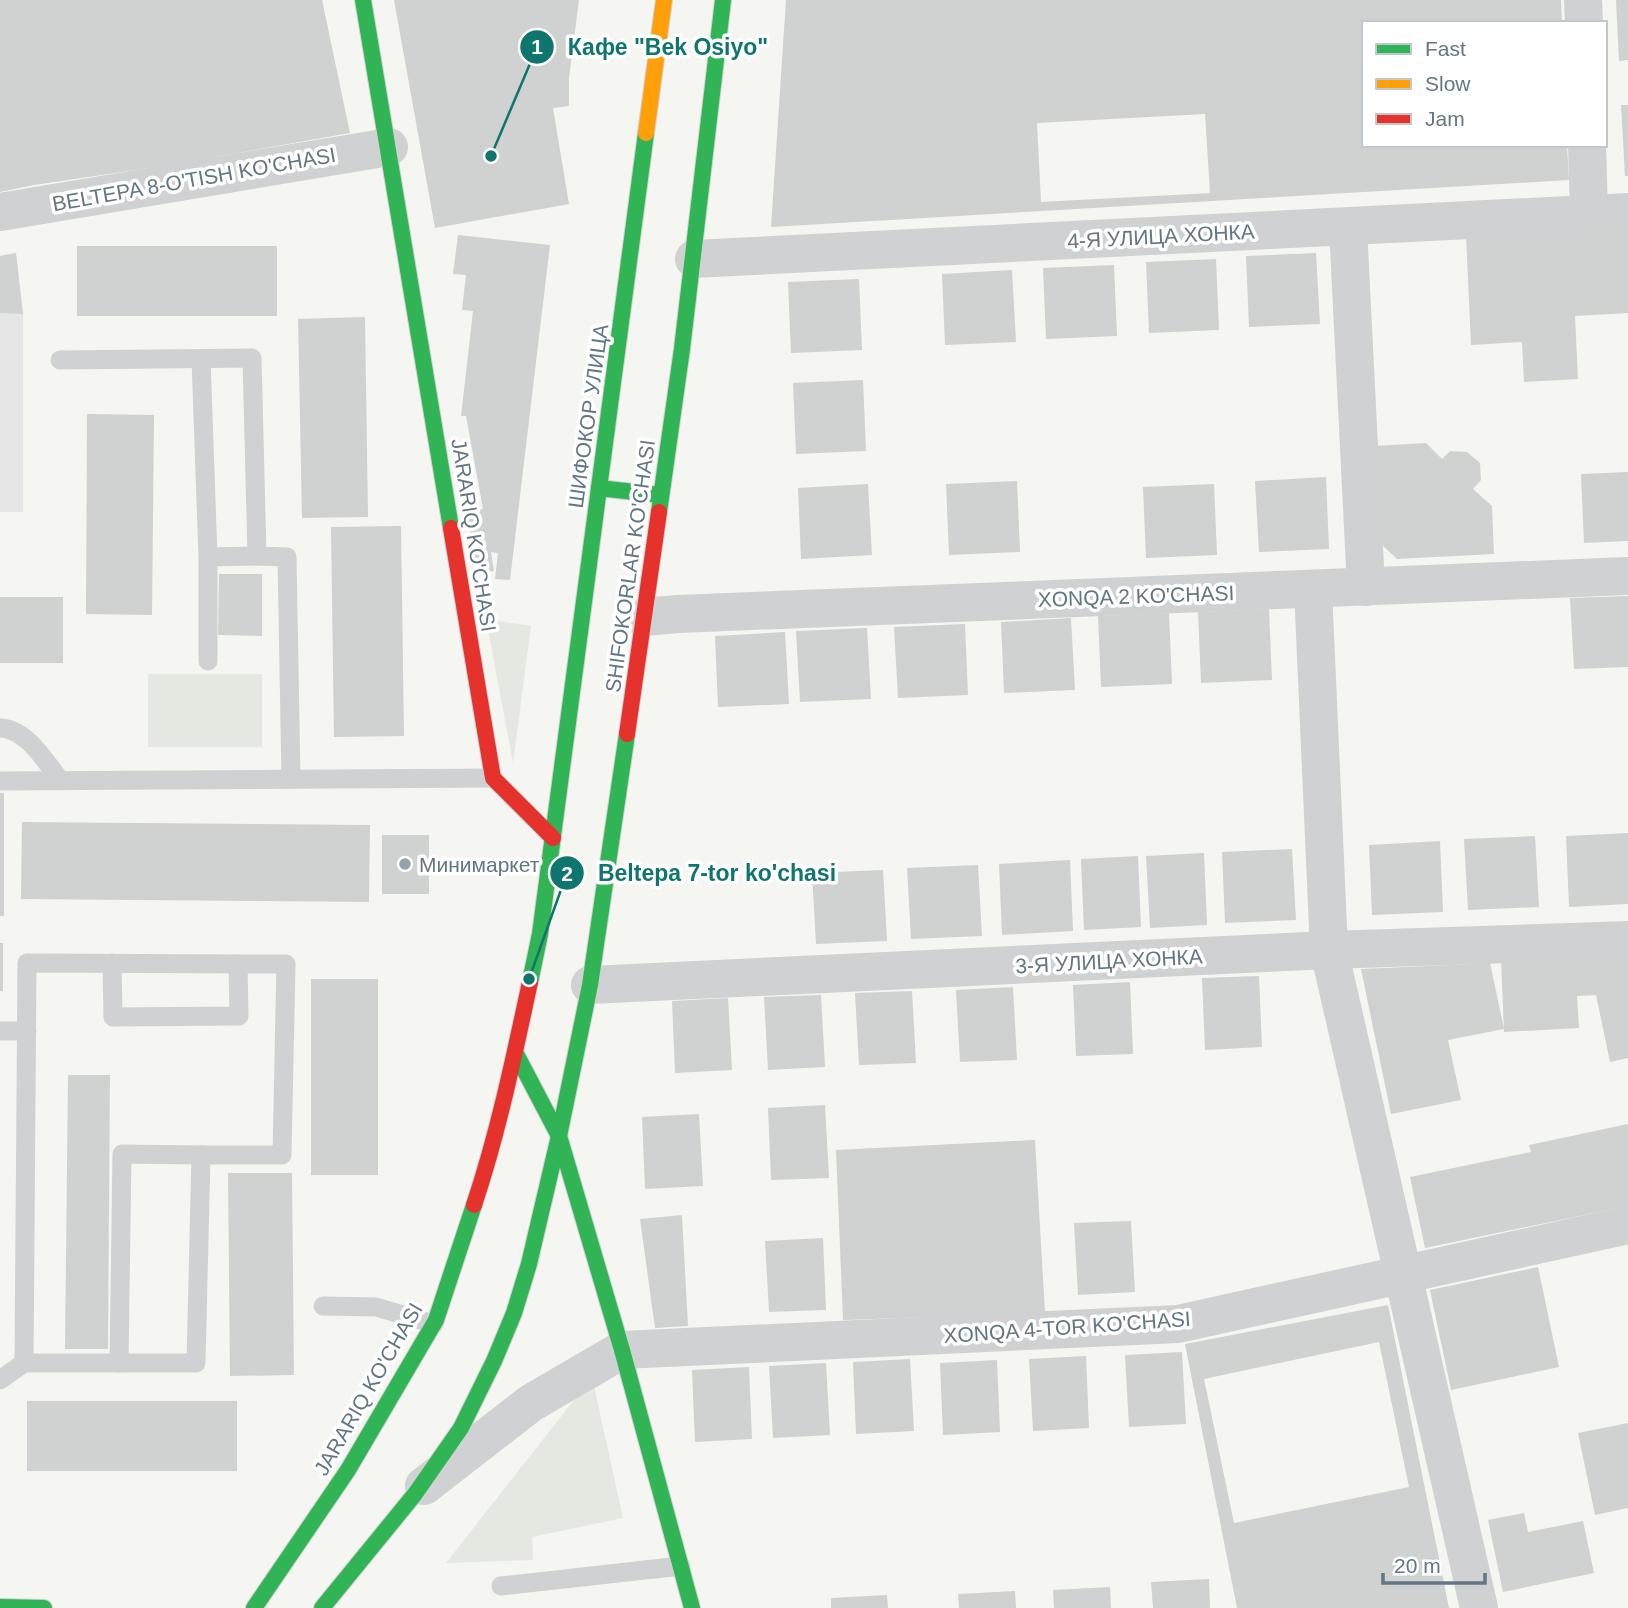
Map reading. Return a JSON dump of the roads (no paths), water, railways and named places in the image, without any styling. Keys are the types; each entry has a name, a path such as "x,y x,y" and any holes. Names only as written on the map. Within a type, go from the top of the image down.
{"main road":[{"name":"JARARIQ KO'CHASI","path":"363,0 493,778"},
{"name":"ШИФОКОР УЛИЦА","path":"553,838 664,0"},
{"name":"SHIFOKORLAR KO'CHASI","path":"559,1136 590,985 613,835 694,259 723,0"},
{"path":"598,488 661,495"},
{"path":"493,778 553,838"},
{"name":"JARARIQ KO'CHASI","path":"254,1608 348,1470 434,1324 488,1163 540,934 553,838"},
{"path":"515,1052 559,1136 622,1350 692,1608"},
{"path":"322,1608 415,1494 461,1428 514,1313 529,1264 559,1136"},
{"path":"0,1606 44,1608"}],"street":[{"path":"1583,0 1584,21"},
{"name":"BELTEPA 8-O'TISH KO'CHASI","path":"0,212 388,147"},
{"path":"1587,147 1589,214"},
{"name":"4-Я УЛИЦА ХОНКА","path":"694,259 1628,212"},
{"path":"1348,227 1366,587"},
{"name":"XONQA 2 KO'CHASI","path":"644,617 1628,576"},
{"path":"1313,589 1329,950 1479,1608"},
{"name":"3-Я УЛИЦА ХОНКА","path":"590,985 1329,950 1628,940"},
{"name":"XONQA 4-TOR KO'CHASI","path":"622,1350 1178,1324 1628,1225"},
{"path":"415,1494 531,1403 622,1350"}],"lane":[{"path":"60,360 252,358 257,556"},
{"path":"201,359 208,557 208,661"},
{"path":"208,557 287,557 292,779"},
{"path":"0,728 9,728 30,743 60,780"},
{"path":"0,781 493,778"},
{"path":"24,1363 27,963 286,964 282,1155 122,1154 119,1363"},
{"path":"112,963 113,1017 239,1016 238,964"},
{"path":"0,1031 27,1031"},
{"path":"0,1380 24,1363 196,1363 201,1155"},
{"path":"323,1306 376,1307 434,1324"},
{"path":"501,1586 681,1566"}],"place":[{"name":"Кафе \"Bek Osiyo\"","path":"491,156"},
{"name":"Минимаркет","path":"405,864"},
{"name":"Beltepa 7-tor ko'chasi","path":"529,979"}]}
